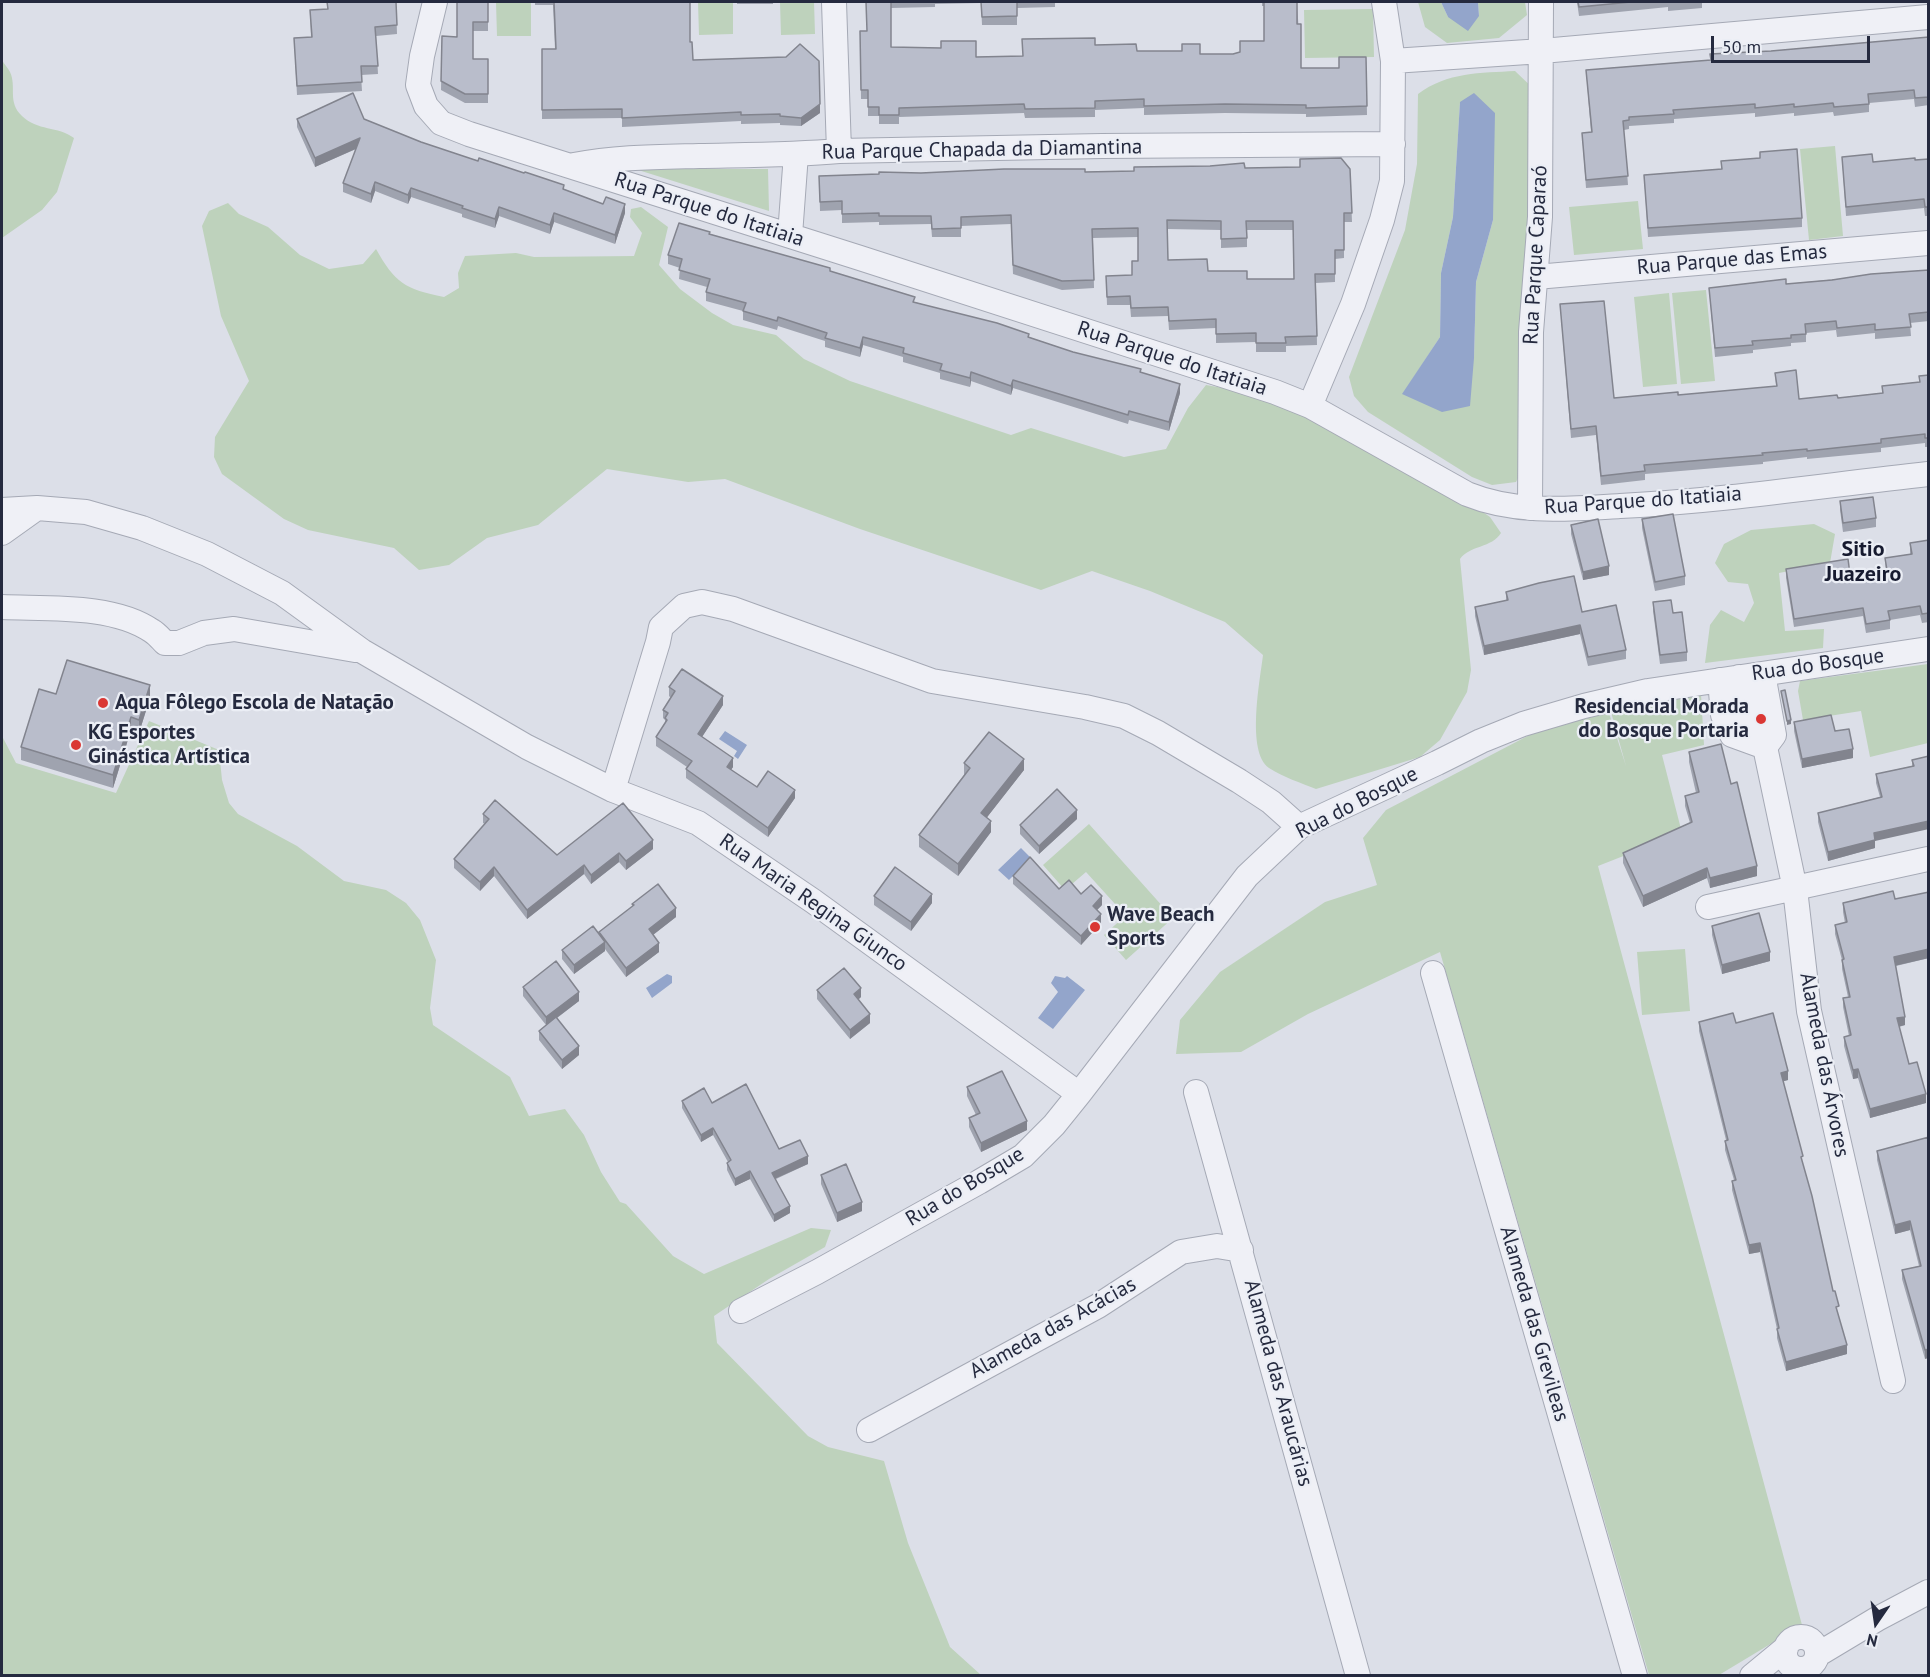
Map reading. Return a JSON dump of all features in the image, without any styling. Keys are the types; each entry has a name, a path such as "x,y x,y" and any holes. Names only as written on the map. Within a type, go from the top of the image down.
{"street":[{"name":"Rua Parque do Itatiaia","path":"435,2 422,56 418,85 426,106 441,123 469,134 1275,392 1310,406 1467,494 1484,501 1511,507 1564,509 1669,503 1929,474"},
{"path":"834,2 839,151"},
{"path":"1310,406 1353,304 1382,220 1392,181 1393,61 1384,2"},
{"name":"Rua Parque Caparaó","path":"1530,508 1531,332 1540,217 1541,2"},
{"path":"1393,61 1542,51 1929,17"},
{"name":"Rua Parque Chapada da Diamantina","path":"571,166 615,158 839,151 1393,144"},
{"path":"790,235 796,154"},
{"name":"Rua Parque das Emas","path":"1536,277 1929,243"},
{"path":"2,533 37,508"},
{"path":"2,510 37,508 86,512 142,528 207,554 282,593 362,651"},
{"path":"613,790 661,627 684,606 702,602 733,609 932,681 1124,716 1158,733 1239,781 1271,802 1299,827"},
{"path":"2,607 86,611 120,616 151,630 165,643 179,643 204,633 234,629 362,651"},
{"name":"Rua do Bosque","path":"741,1311 837,1261 1023,1156 1054,1125 1079,1094 1247,876 1299,827 1480,741 1523,724 1584,706 1648,691 1929,649"},
{"name":"Rua Maria Regina Giunco","path":"362,651 527,747 613,790 698,823 756,861 1079,1094"},
{"path":"1741,677 1723,715 1732,735 1765,747"},
{"name":"Alameda das Árvores","path":"1741,677 1774,735 1765,747 1795,889 1809,1011 1893,1381"},
{"path":"1708,907 1929,859"},
{"name":"Alameda das Grevileas","path":"1433,973 1635,1676"},
{"name":"Alameda das Araucárias","path":"1196,1092 1359,1676"},
{"name":"Alameda das Acácias","path":"868,1430 1098,1306 1182,1252 1217,1246 1241,1250"},
{"path":"1752,1676 1800,1663 1842,1627 1878,1618 1929,1592"}],"green space":[{"path":"496,2 531,2 531,36 497,36"},
{"path":"698,2 733,2 733,34 699,35"},
{"path":"780,2 814,2 815,34 781,35"},
{"path":"1418,2 1441,2 1448,17 1479,16 1478,2 1525,2 1527,15 1499,38 1447,43 1425,27"},
{"path":"1373,9 1374,57 1305,58 1304,10"},
{"path":"2,60 12,78 13,100 17,111 34,124 74,138 57,192 42,210 2,238"},
{"path":"1515,71 1537,92 1527,460 1516,482 1492,485 1472,477 1368,412 1354,396 1349,377 1405,230 1417,164 1418,94 1441,81 1452,78 1477,73","holes":["1460,102 1493,220 1476,282 1474,358 1403,394 1440,337 1441,273 1453,217"]},
{"path":"1835,146 1843,236 1809,240 1800,149"},
{"path":"635,169 768,169 769,211"},
{"path":"1638,201 1643,249 1574,255 1569,207"},
{"path":"228,203 239,214 268,227 300,255 329,269 363,264 376,249 389,270 403,283 420,291 444,297 459,288 458,273 465,256 516,253 534,257 634,256 642,233 630,217 631,209 641,207 668,227 659,265 680,289 712,313 733,325 776,335 804,359 850,381 1011,435 1031,428 1124,457 1166,449 1188,408 1206,385 1235,390 1343,429 1445,486 1490,517 1501,533 1492,541 1464,554 1460,559 1471,670 1467,692 1440,740 1420,757 1316,789 1274,771 1262,760 1256,732 1256,715 1263,655 1225,622 1150,591 1092,571 1041,590 860,529 725,479 688,482 607,469 538,525 487,538 449,565 419,570 394,548 308,530 284,519 222,474 214,457 215,437 249,381 221,316 202,226 209,211"},
{"path":"1706,290 1715,381 1681,384 1672,293"},
{"path":"1669,293 1677,384 1643,387 1634,297"},
{"path":"1814,524 1835,534 1830,563 1779,573 1785,631 1824,629 1823,648 1705,663 1710,625 1721,610 1744,622 1754,603 1748,584 1728,582 1715,563 1724,544 1751,530"},
{"path":"1928,664 1928,743 1870,757 1861,711 1803,720 1798,691 1800,681"},
{"path":"1701,694 1704,745 1662,755 1682,833 1598,866 1802,1625 1719,1675 1649,1675 1440,952 1308,1014 1241,1052 1176,1054 1180,1020 1220,972 1325,902 1377,885 1363,838 1386,810 1539,730 1609,713 1626,766 1611,712 1664,698"},
{"path":"149,721 219,750 222,780 229,803 238,814 297,846 344,881 386,890 406,903 420,920 436,960 430,1008 433,1025 510,1077 529,1116 565,1109 584,1135 601,1172 620,1202 626,1204 673,1256 704,1274 811,1228 831,1230 825,1247 769,1279 714,1316 717,1343 808,1436 828,1447 884,1461 908,1543 950,1647 981,1675 2,1675 2,736 16,763 116,793"},
{"path":"1089,824 1173,918 1126,960 1104,935 1137,905 1125,915 1086,872 1065,890 1043,865"},
{"path":"1685,949 1690,1011 1642,1015 1637,952"}],"water":[{"path":"1441,2 1478,2 1479,16 1468,31 1448,17"},
{"path":"1474,93 1495,113 1493,220 1476,282 1470,406 1442,412 1402,394 1440,337 1441,273 1453,217 1460,102"},
{"path":"725,731 747,745 738,759 734,756 737,751 719,739"},
{"path":"1021,848 1031,858 1009,880 998,870"},
{"path":"667,974 672,976 672,983 652,998 646,988"},
{"path":"1055,976 1065,978 1067,976 1085,990 1053,1029 1038,1018 1058,992 1051,983"}],"building":[{"path":"327,2 396,2 397,25 375,27 378,66 361,66 362,82 297,86 294,38 312,37 310,10 328,9"},
{"path":"457,2 488,2 488,22 473,22 473,59 488,59 488,94 465,94 441,81 442,36 457,37"},
{"path":"554,2 690,2 690,42 692,42 693,60 786,57 800,44 819,61 820,104 801,118 780,116 780,114 741,115 741,112 622,118 622,109 542,110 542,49 556,49"},
{"path":"866,2 891,2 891,47 941,48 941,41 976,41 976,57 1023,56 1022,39 1095,38 1095,45 1136,44 1137,51 1182,51 1182,44 1200,44 1200,54 1233,54 1240,52 1240,41 1264,41 1264,2 1297,2 1297,24 1301,24 1301,68 1339,68 1339,57 1366,57 1367,106 1306,108 1306,105 1225,104 1144,106 1144,99 1095,101 1095,108 1025,109 1024,104 899,108 899,115 879,115 879,107 868,107 868,90 861,90 860,31 867,31"},
{"path":"981,2 1017,2 1017,16 982,17"},
{"path":"1578,2 1631,2 1579,7"},
{"path":"1929,37 1929,97 1915,98 1914,90 1868,94 1869,104 1834,107 1833,103 1794,107 1794,104 1755,108 1755,104 1673,110 1674,114 1629,117 1629,120 1623,121 1628,176 1586,180 1582,133 1592,132 1586,70 1711,60 1710,54"},
{"path":"353,93 364,119 421,142 478,161 479,158 564,185 563,189 603,204 606,197 625,204 615,235 554,213 550,225 499,207 495,219 411,188 408,195 375,182 371,194 343,183 360,138 315,158 297,119"},
{"path":"1797,149 1802,218 1648,228 1644,175 1722,169 1721,161 1760,158 1760,152"},
{"path":"1872,154 1873,162 1929,159 1929,207 1925,207 1924,199 1846,207 1842,157"},
{"path":"1341,158 1350,169 1352,213 1344,213 1344,250 1335,250 1335,274 1315,274 1317,336 1285,337 1286,343 1256,343 1256,333 1216,334 1216,319 1169,321 1168,307 1131,308 1130,296 1107,297 1106,276 1132,275 1132,261 1138,261 1138,228 1092,229 1094,280 1062,281 1013,265 1011,215 961,217 961,228 932,229 931,216 879,216 879,213 842,214 842,201 820,202 819,176 1004,169 1134,171 1134,167 1244,163 1245,168 1300,167 1300,159","holes":["1167,220 1221,221 1221,239 1247,238 1246,221 1293,221 1294,279 1247,279 1247,271 1208,271 1207,259 1168,260"]},
{"path":"679,223 710,232 709,234 830,268 830,271 915,297 913,302 997,323 1029,334 1028,337 1073,352 1141,369 1140,372 1180,384 1169,422 1129,411 1128,415 1013,380 1011,386 971,372 970,378 940,370 942,364 903,353 904,348 863,337 860,348 825,338 827,333 778,317 777,321 743,311 746,303 706,292 710,279 679,270 682,259 668,255"},
{"path":"1929,270 1929,312 1909,314 1911,327 1875,330 1875,324 1837,328 1836,321 1805,324 1806,334 1791,335 1791,338 1752,341 1753,345 1715,348 1709,288 1786,279 1786,284"},
{"path":"1604,301 1614,398 1777,386 1775,373 1796,370 1799,399 1837,395 1838,398 1883,393 1882,386 1920,382 1919,376 1929,375 1929,438 1925,438 1925,434 1881,439 1881,443 1644,465 1645,471 1601,476 1596,426 1571,429 1560,304"},
{"path":"1873,497 1876,518 1843,523 1840,501"},
{"path":"1673,514 1685,576 1655,582 1642,519"},
{"path":"1598,519 1609,566 1583,572 1571,525"},
{"path":"1929,540 1929,613 1922,614 1920,606 1888,611 1890,620 1866,624 1863,608 1794,619 1786,569 1848,559 1851,582 1888,576 1885,558 1912,554 1910,543"},
{"path":"1574,576 1582,612 1616,605 1626,650 1588,657 1580,625 1484,646 1475,607 1508,600 1506,592"},
{"path":"1671,600 1673,613 1682,612 1687,652 1660,655 1653,602"},
{"path":"67,660 150,685 139,720 131,717 113,775 21,747 39,689 56,694"},
{"path":"682,669 723,696 698,734 733,758 727,767 757,787 768,771 795,790 768,828 686,769 692,761 656,737 667,720 665,718 668,713 663,710 675,691 669,687"},
{"path":"1785,690 1791,720 1787,721 1781,691"},
{"path":"1831,715 1835,731 1849,729 1853,749 1802,759 1794,722"},
{"path":"989,732 1024,759 981,813 991,821 958,864 919,835 970,768 964,763"},
{"path":"1721,744 1731,784 1737,782 1757,866 1710,878 1707,868 1643,896 1623,853 1692,822 1685,796 1699,792 1689,752"},
{"path":"1929,756 1929,821 1874,833 1875,840 1828,852 1818,813 1882,797 1876,774 1914,766 1912,760"},
{"path":"1057,789 1077,810 1039,846 1020,825"},
{"path":"495,800 557,855 623,803 653,840 626,861 619,853 591,875 584,865 527,910 494,867 480,882 454,859 489,819 483,814"},
{"path":"1030,857 1059,889 1069,880 1081,894 1091,885 1102,896 1093,906 1101,914 1081,936 1013,876"},
{"path":"895,867 932,894 911,922 874,896"},
{"path":"658,884 676,908 649,929 659,943 626,968 599,932"},
{"path":"1893,891 1895,899 1929,892 1929,949 1894,957 1905,1017 1897,1018 1909,1064 1917,1062 1926,1094 1870,1109 1858,1069 1853,1070 1844,1037 1851,1035 1843,998 1850,997 1842,960 1844,959 1835,925 1847,922 1843,903"},
{"path":"1759,913 1770,952 1722,965 1712,926"},
{"path":"593,926 605,942 574,965 562,950"},
{"path":"556,961 579,992 546,1017 523,987"},
{"path":"844,968 861,988 854,994 870,1014 850,1030 817,990"},
{"path":"1733,1013 1736,1023 1773,1013 1788,1071 1781,1073 1803,1156 1801,1157 1847,1345 1786,1362 1760,1243 1749,1245 1732,1181 1736,1180 1725,1141 1728,1140 1699,1022"},
{"path":"556,1017 579,1046 562,1060 539,1031"},
{"path":"1002,1071 1027,1121 981,1143 969,1118 980,1113 967,1087"},
{"path":"746,1084 779,1149 800,1140 808,1156 772,1173 790,1206 774,1215 750,1171 735,1179 727,1163 731,1160 713,1128 701,1135 682,1101 704,1088 712,1103"},
{"path":"1929,1137 1929,1349 1925,1350 1902,1270 1921,1266 1910,1221 1895,1225 1877,1151"},
{"path":"846,1164 862,1202 837,1213 821,1175"}],"place":[{"name":"Aqua Fôlego Escola de Natação","path":"103,703"},
{"name":"Residencial Morada do Bosque Portaria","path":"1761,719"},
{"name":"KG Esportes Ginástica Artística","path":"76,745"},
{"name":"Wave Beach Sports","path":"1095,927"}],"district":[{"name":"Sitio Juazeiro","path":"1863,562"}]}
